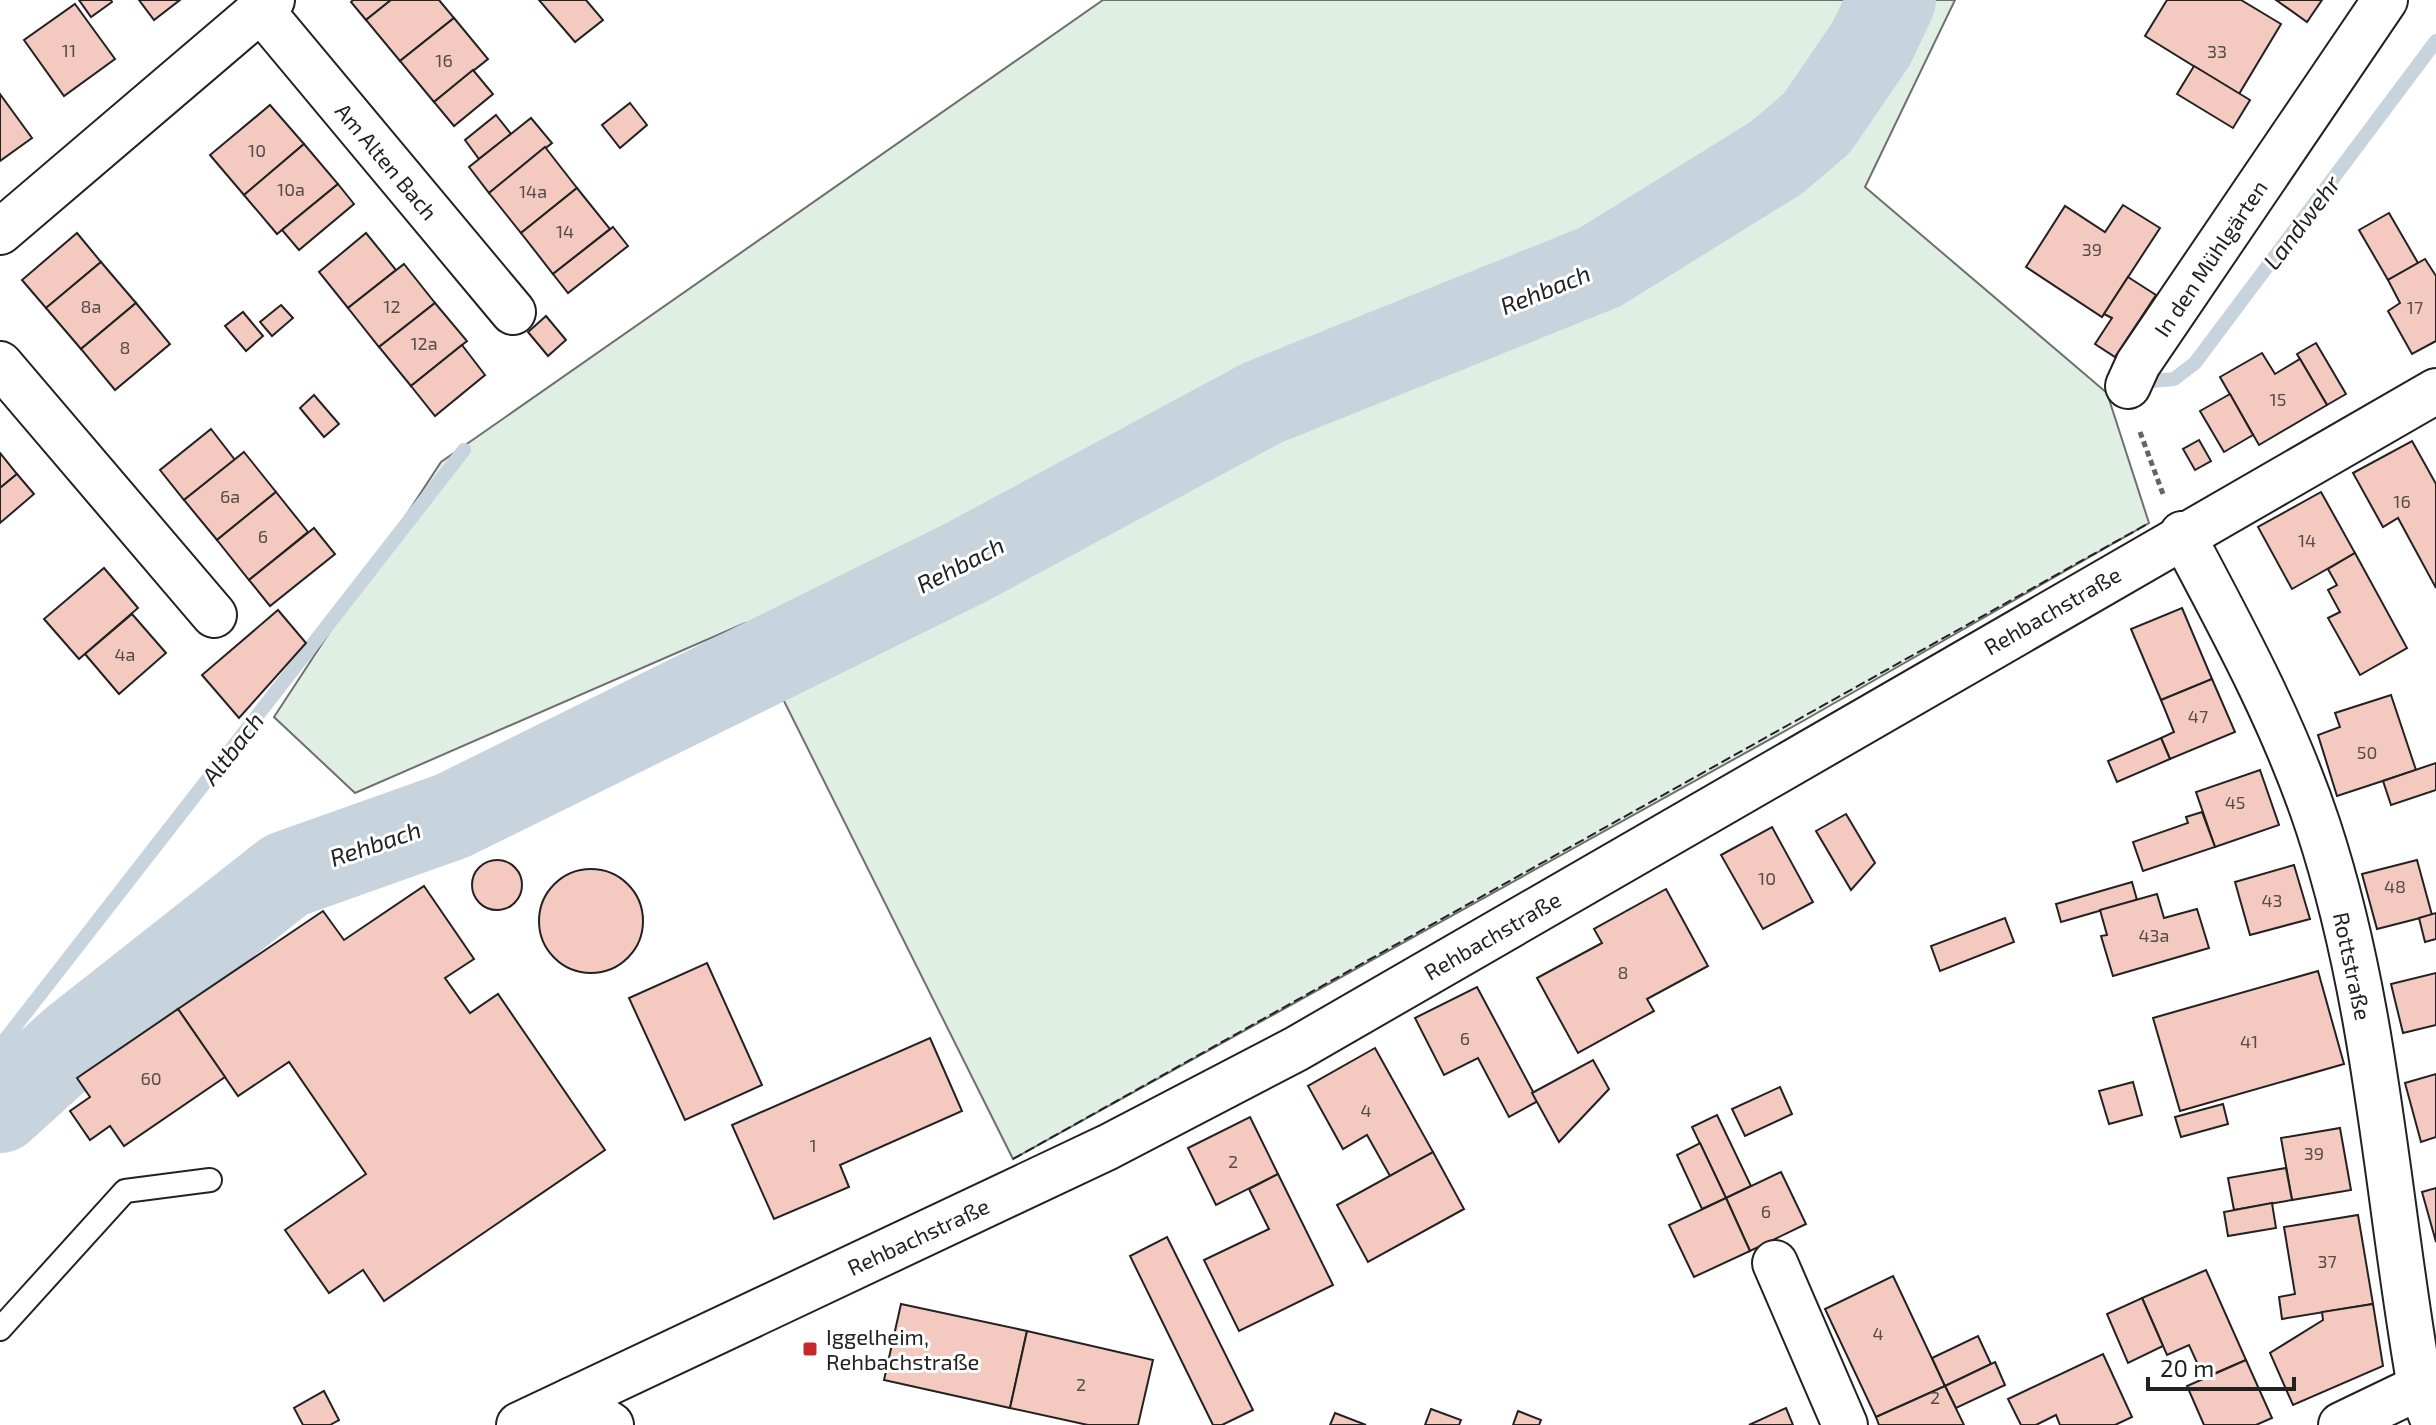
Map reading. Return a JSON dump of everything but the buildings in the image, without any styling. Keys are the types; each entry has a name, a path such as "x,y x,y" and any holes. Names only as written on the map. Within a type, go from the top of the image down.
{"street":[{"name":"In den Mühlgärten","path":"2128,386 2138,364 2385,0"},
{"name":"Am Alten Bach","path":"0,232 267,5 513,312"},
{"path":"0,364 214,615"},
{"name":"Rehbachstraße","path":"519,1425 1108,1147 1296,1049 2182,534 2436,391"},
{"name":"Rottstraße","path":"2182,534 2287,739 2318,827 2346,923 2377,1086 2427,1406"},
{"path":"1775,1263 1845,1425"},
{"path":"572,1400 611,1425"},
{"path":"2341,1425 2427,1406"}],"lane":[{"path":"0,1329 125,1191 210,1180"}],"path":[{"path":"2128,386 2145,450 2182,534"}],"green space":[{"path":"1103,0 1955,0 1865,187 2107,393 2149,523 1803,721 1013,1159 745,623 355,793 274,717 441,462"}],"waterway":[{"name":"Rehbach","path":"0,1109 74,1042 286,875 452,816 965,563 1262,403 1600,267 1776,158 1817,123 1871,44 1892,0"},
{"name":"Landwehr","path":"2152,381 2174,379 2195,363 2436,41"},
{"name":"Altbach","path":"0,1046 464,450"}],"fence":[{"path":"1013,1159 2149,523"}],"place":[{"name":"Iggelheim, Rehbachstraße","path":"810,1349"}]}
